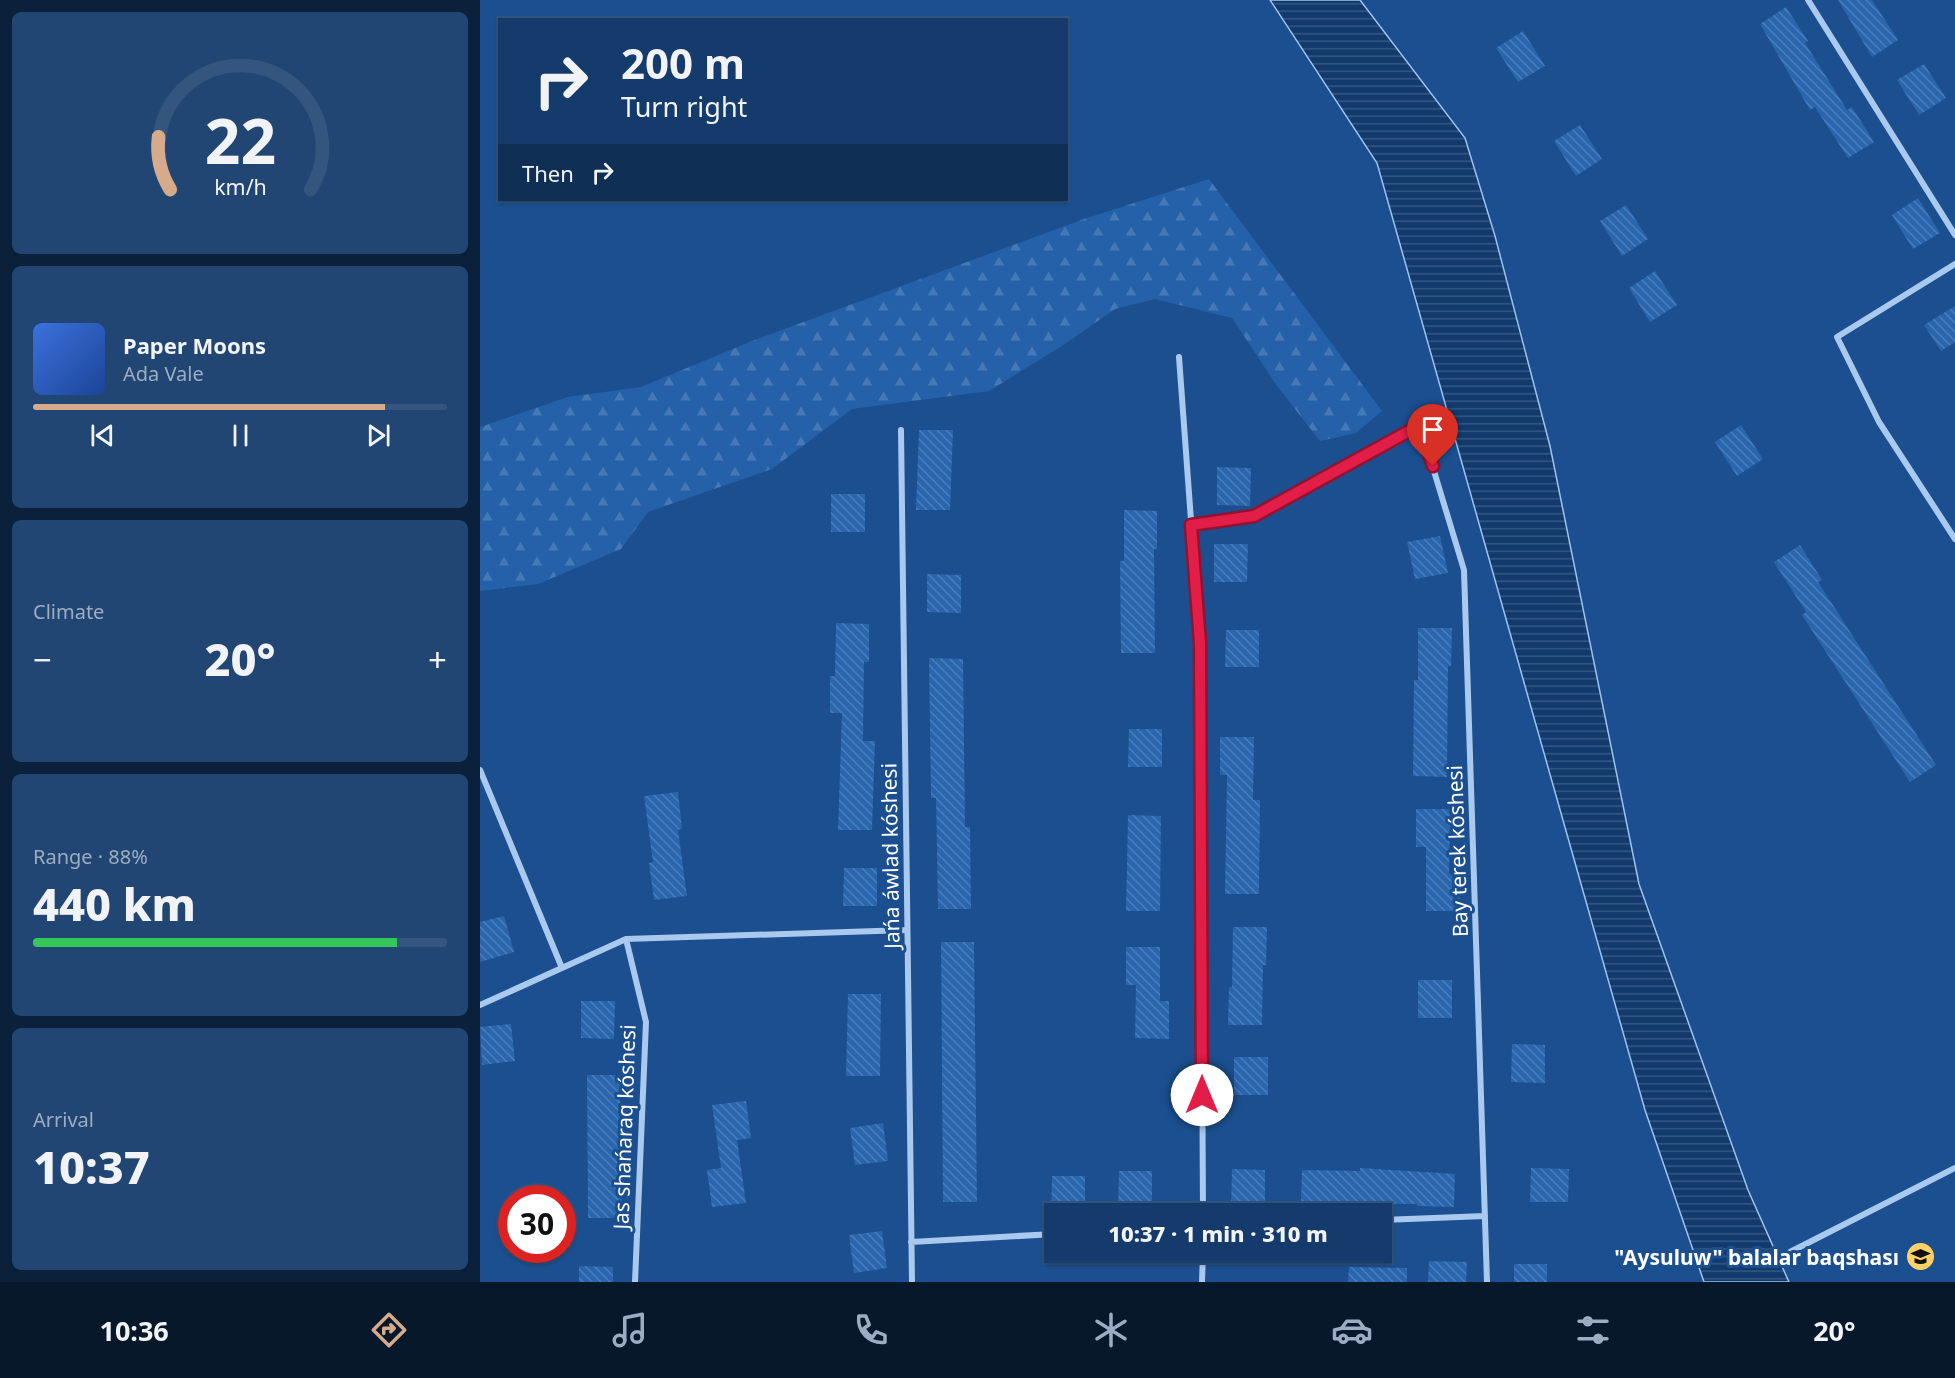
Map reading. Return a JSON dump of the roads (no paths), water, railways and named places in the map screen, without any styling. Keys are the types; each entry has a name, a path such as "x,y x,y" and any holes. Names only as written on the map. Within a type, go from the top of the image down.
{"street":[{"path":"1808,0 1955,235"},
{"path":"1955,264 1837,337 1879,422 1955,539"},
{"path":"1179,357 1200,643 1203,1203"},
{"name":"Bay terek kóshesi","path":"1191,525 1254,516 1420,425 1464,570 1487,1282"},
{"name":"Jańa áwlad kóshesi","path":"901,430 912,1282"},
{"path":"480,770 562,968"},
{"path":"480,1005 626,939 907,930"},
{"name":"Jas shańaraq kóshesi","path":"626,939 646,1022 635,1282"},
{"path":"1790,1252 1955,1168"},
{"path":"1392,1220 1485,1216"},
{"path":"911,1242 1044,1235"},
{"path":"1202,1282 1203,1263"}],"place":[{"name":"\"Aysuluw\" balalar baqshası","path":"1920,1257"}]}
